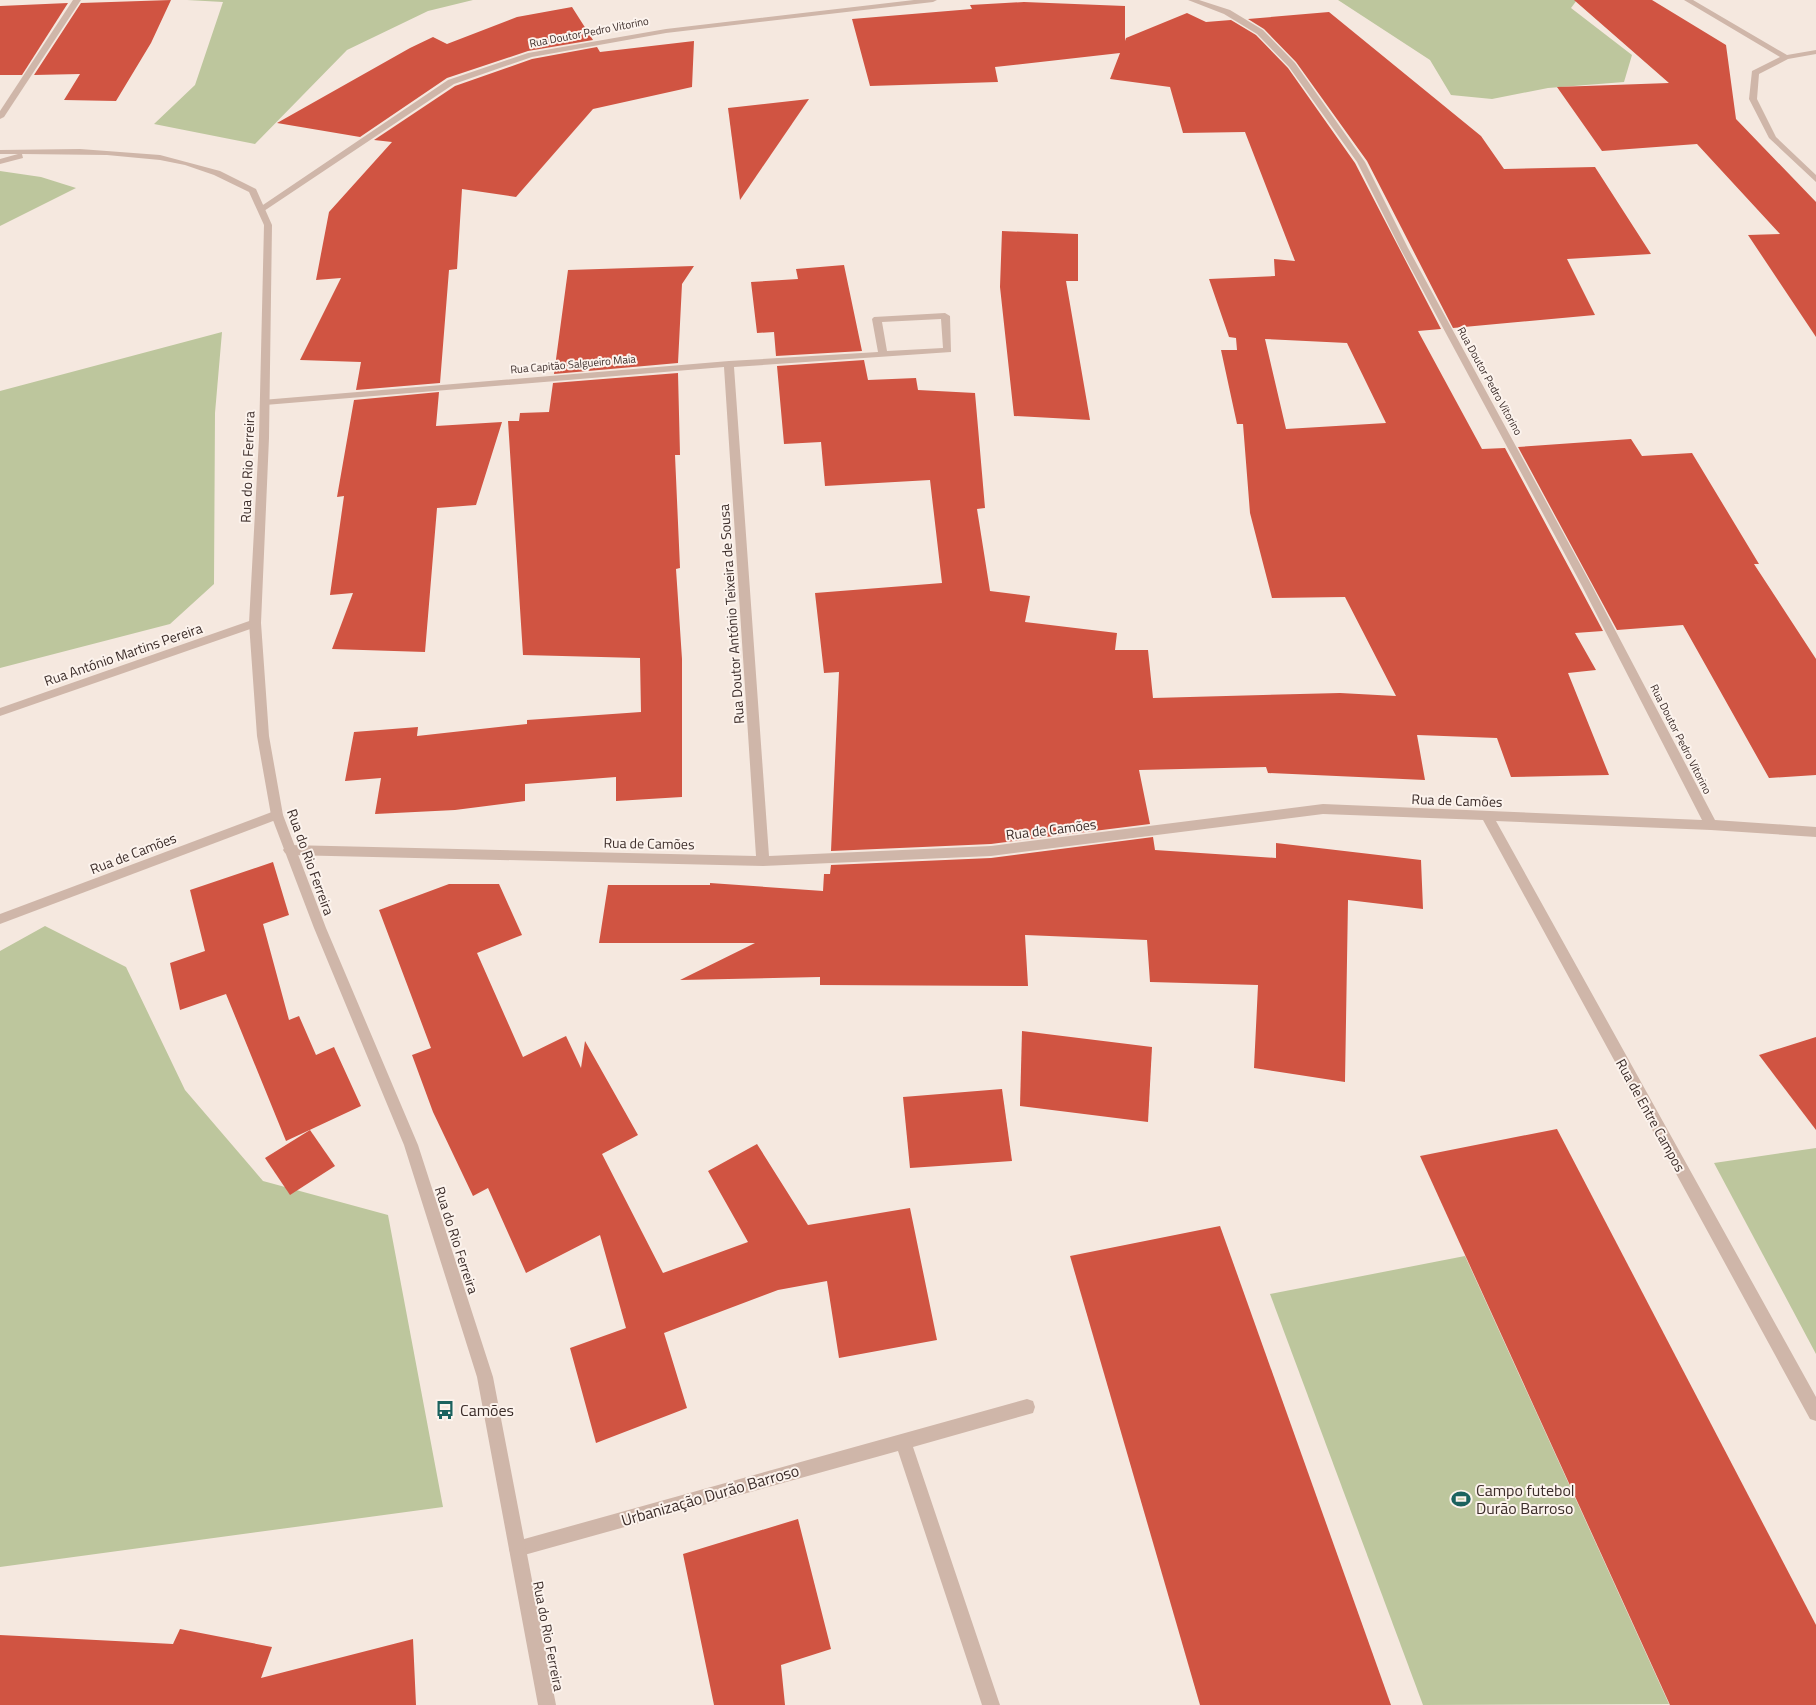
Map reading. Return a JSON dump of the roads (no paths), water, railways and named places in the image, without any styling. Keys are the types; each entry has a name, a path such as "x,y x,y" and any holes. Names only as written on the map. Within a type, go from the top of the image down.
{"street":[{"path":"0,117 77,0"},
{"name":"Rua Doutor Pedro Vitorino","path":"261,209 451,82 531,55 666,31 933,0"},
{"name":"Rua Doutor Pedro Vitorino","path":"1192,0 1227,12 1260,32 1292,65 1361,162 1404,248 1587,586 1712,824"},
{"path":"1688,0 1786,56"},
{"path":"1816,52 1786,56 1755,73 1753,99 1774,138 1816,180"},
{"name":"Rua do Rio Ferreira","path":"0,152 74,151 154,157 212,171 253,191 268,225 265,402 255,623 263,736 277,815 289,850 411,1144 485,1377 547,1705"},
{"name":"Rua do Rio Ferreira","path":"0,162 37,152"},
{"name":"Rua Capitão Salgueiro Maia","path":"265,402 729,364 948,350 945,316 877,320 883,354"},
{"name":"Rua Doutor António Teixeira de Sousa","path":"729,364 763,861"},
{"name":"Rua António Martins Pereira","path":"0,712 255,623"},
{"name":"Rua de Camões","path":"289,850 763,861 990,851 1323,809 1712,824 1816,832"},
{"name":"Rua de Camões","path":"0,920 277,815"},
{"name":"Rua de Entre Campos","path":"1487,816 1816,1413"},
{"name":"Urbanização Durão Barroso","path":"517,1549 1027,1407"},
{"path":"903,1442 992,1705"}],"place":[{"name":"Camões","path":"445,1410"},
{"name":"Campo futebol Durão Barroso","path":"1461,1499"}]}
